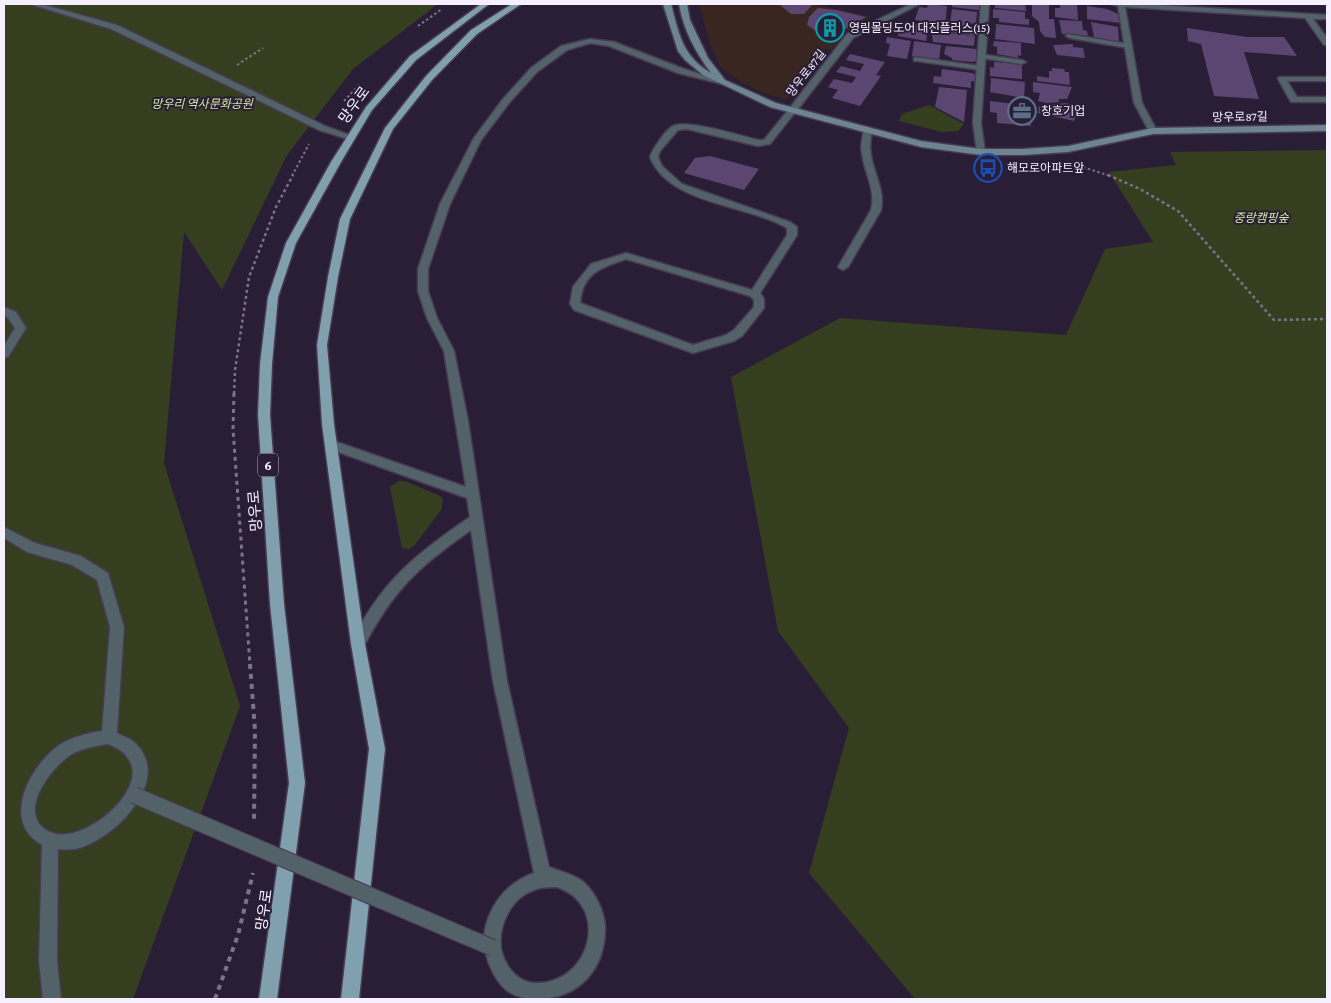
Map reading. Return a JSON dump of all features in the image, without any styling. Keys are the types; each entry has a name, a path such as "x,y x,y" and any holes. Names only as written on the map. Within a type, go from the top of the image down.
{"main road":[{"name":"망우로","path":"268,999 297,783 277,604 264,415 266,364 273,297 291,244 351,137 369,109 414,58 444,33 485,4"},
{"path":"350,999 377,749 358,644 331,445 322,345 333,277 345,219 390,128 428,78 474,32 517,4"}],"street":[{"path":"34,4 114,27 322,128 351,137"},
{"name":"망우로87길","path":"667,4 679,48 689,62 699,71 756,99 792,111 922,144 981,152 1023,152 1068,149 1153,131 1327,128"},
{"name":"망우로87길","path":"683,4 686,20 704,58 722,82"},
{"name":"망우로87길","path":"792,111 850,36 916,4"},
{"path":"981,152 977,123 985,4"},
{"path":"1153,131 1138,103 1118,4 1327,16"},
{"path":"1308,16 1324,34 1327,43"},
{"path":"937,28 983,34"},
{"path":"1070,36 1128,46"},
{"path":"557,879 540,880 524,885 510,896 500,911 493,929 493,948 497,965 507,980 521,990 557,996 585,970 595,951 598,932 595,913 586,897 573,885 542,872 500,681 473,495 449,351 432,318 423,291 423,269 445,204 477,140 506,102 534,70 564,48 573,44 590,41 611,44 681,71 722,82"},
{"path":"982,56 1022,62"},
{"path":"917,59 981,68"},
{"path":"1327,79 1282,79 1294,100 1327,100"},
{"path":"754,294 792,235 792,227 679,186 658,167 654,157 656,151 671,132 681,126 758,143 767,142 792,111"},
{"path":"843,267 876,210 878,202 879,194 866,154 868,130"},
{"path":"626,256 754,294 759,300 759,308 738,333 730,338 693,349 578,307 575,299 578,287 590,270 596,266 626,256"},
{"path":"4,311 12,315 21,328 4,354"},
{"path":"331,445 473,495"},
{"path":"358,644 375,612 403,576 476,519"},
{"path":"4,532 32,548 76,560 103,577 117,627 110,738"},
{"path":"110,738 124,742 134,751 139,764 139,780 134,795 121,814 105,828 87,838 68,842 50,840 37,833 30,820 28,805 33,787 43,770 58,756 92,739 110,738"},
{"path":"134,795 493,948"},
{"path":"50,840 48,962 52,999"}],"path":[{"path":"1074,165 1102,172 1140,189 1178,211 1274,320 1327,319"}],"shaded area":[{"path":"699,4 813,4 871,17 845,32 832,50 826,49 787,100 761,92 741,82 720,66 710,44"}],"green space":[{"name":"망우리 역사문화공원","path":"4,4 438,4 353,69 287,155 222,290 184,232 164,463 240,706 133,999 4,999"},
{"path":"929,105 964,124 958,131 942,132 899,121 902,114"},
{"name":"중랑캠핑숲","path":"1327,150 1327,999 915,999 809,873 849,728 778,631 731,377 840,318 1066,335 1105,249 1153,242 1109,172 1176,165 1170,152"},
{"path":"399,481 405,481 443,499 441,510 414,546 409,549 402,548 390,487"}],"building":[{"path":"779,4 812,5 804,14 791,14"},
{"path":"928,4 947,6 945,26 938,25 939,23 915,20 919,7 927,8"},
{"path":"952,4 980,4 979,10 952,7"},
{"path":"995,4 1025,4 1026,11 995,8"},
{"path":"1032,4 1049,4 1049,19 1054,19 1056,38 1045,37 1040,31 1039,22 1032,16"},
{"path":"1060,4 1077,4 1078,20 1055,17 1055,8 1060,8"},
{"path":"1087,6 1107,9 1120,15 1121,23 1087,19"},
{"name":"영림몰딩도어 대진플러스(15)","path":"818,8 866,17 842,31 834,43 807,25 809,17"},
{"path":"952,9 977,12 976,24 969,23 968,30 962,29 962,25 950,24"},
{"path":"993,9 1025,12 1025,19 1029,19 1029,25 999,22 999,18 993,18"},
{"path":"1059,20 1082,21 1083,30 1087,31 1088,36 1062,34"},
{"path":"905,22 929,26 926,41 898,36"},
{"path":"1091,22 1118,27 1119,42 1094,37"},
{"path":"996,24 1034,28 1035,44 995,39"},
{"path":"1187,28 1247,37 1284,37 1297,56 1244,52 1259,99 1214,96 1201,44 1188,41"},
{"path":"934,31 975,36 974,46 933,42 932,35 934,35"},
{"path":"887,37 911,41 907,59 887,56 890,44 886,43"},
{"path":"914,41 941,45 939,60 912,56"},
{"path":"994,41 1021,43 1021,56 1018,55 1018,58 997,54 997,47 993,46"},
{"path":"1073,44 1073,47 1083,48 1085,58 1057,55 1053,45"},
{"path":"946,46 977,49 976,61 952,60 952,58 944,54"},
{"path":"850,54 885,62 876,75 881,76 860,106 832,98 838,90 828,87 834,79 852,83 856,77 836,72 841,66 860,71 864,64 846,60"},
{"path":"994,62 1022,64 1022,79 990,76 990,67 994,68"},
{"path":"1052,68 1064,69 1065,72 1069,72 1070,85 1037,81 1037,76 1049,78 1049,71 1052,71"},
{"path":"942,69 972,73 976,75 975,82 971,81 971,88 933,83 934,76 941,77"},
{"path":"991,78 1025,82 1024,98 990,92"},
{"path":"1033,82 1072,87 1067,99 1059,99 1059,102 1047,103 1038,101 1040,93 1033,92"},
{"path":"939,87 967,90 964,122 935,107"},
{"path":"990,101 1030,106 1031,126 997,123 997,113 990,112"},
{"path":"1065,103 1079,106 1074,121 1038,113 1039,106"},
{"path":"710,156 759,169 744,190 684,173 695,158"}],"place":[{"name":"영림몰딩도어 대진플러스(15)","path":"830,28"},
{"name":"창호기업","path":"1022,111"},
{"name":"해모로아파트앞","path":"988,168"}]}
